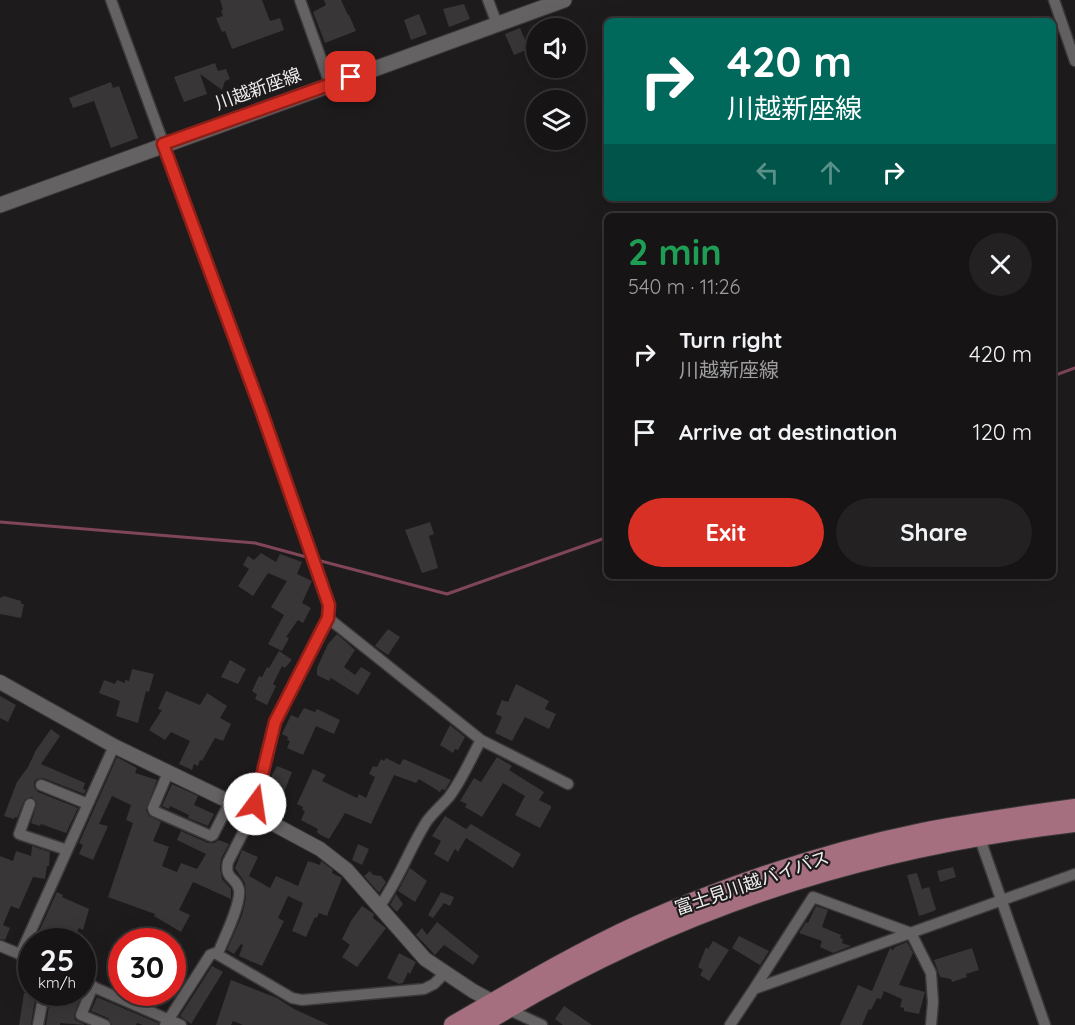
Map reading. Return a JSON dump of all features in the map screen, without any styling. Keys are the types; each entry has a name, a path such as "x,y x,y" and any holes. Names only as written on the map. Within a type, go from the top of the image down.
{"highway":[{"name":"富士見川越バイパス","path":"481,1025 500,1006 568,960 636,926 724,890 800,864 921,832 1075,808"},
{"name":"富士見川越バイパス","path":"453,1025 500,1006 658,932 738,900 849,864 922,847 978,836 1075,823"}],"main road":[{"name":"川越新座線","path":"0,205 564,0"}],"street":[{"path":"111,0 261,410 329,605 328,618 275,722 253,813 237,842 226,870 239,890 238,900 218,953"},
{"path":"300,0 330,84"},
{"path":"488,0 497,24"},
{"path":"1054,0 1075,62"},
{"path":"328,618 481,740 568,784"},
{"path":"0,682 114,747 253,813 313,845 335,859 425,959 500,1006 542,1025"},
{"path":"379,907 427,822 436,808 455,788 481,740"},
{"path":"32,928 114,747"},
{"path":"168,772 153,808 154,811 211,836 230,802"},
{"path":"41,785 88,804"},
{"path":"30,804 19,834 67,850"},
{"path":"978,836 1045,1025"},
{"path":"754,989 1075,874"},
{"path":"730,1025 813,897 910,933 931,973 933,1002 931,1025"},
{"path":"0,946 18,954"},
{"path":"167,1022 210,955 218,953 292,998 302,1000 424,989 434,984 444,973"},
{"path":"96,988 167,1022 181,1025"},
{"path":"38,1025 42,1006"},
{"path":"83,1006 81,1016 105,1025"}],"building":[{"path":"220,0 262,0 270,21 280,18 284,30 232,49 225,31 222,32 216,18 223,16"},
{"path":"324,0 341,0 356,31 325,43 313,12 326,5"},
{"path":"464,4 470,19 449,27 443,9"},
{"path":"419,14 427,34 411,40 404,20"},
{"path":"520,28 526,42 526,50 514,55 505,34"},
{"path":"215,63 218,71 226,69 230,79 225,81 222,90 200,74 207,94 184,102 174,77"},
{"path":"111,82 113,88 119,86 138,138 111,148 94,101 73,108 69,98"},
{"path":"430,522 434,534 429,536 438,568 422,573 405,530"},
{"path":"261,553 276,562 280,554 302,562 297,574 312,581 302,603 311,608 303,623 298,620 286,637 289,638 282,651 268,644 284,615 271,607 287,581 268,573 253,596 238,586 249,569 243,565 248,556 254,560"},
{"path":"4,596 24,604 21,618 0,614 0,598"},
{"path":"388,629 400,637 388,655 375,646"},
{"path":"337,634 355,650 344,667 355,675 361,667 371,673 358,695 331,678 329,681 317,675 317,668 328,644"},
{"path":"279,651 291,661 285,668 282,666 273,684 276,686 267,705 255,699 257,694 252,691 259,676 262,677"},
{"path":"230,660 246,669 238,684 221,677"},
{"path":"132,669 154,674 149,692 146,691 138,723 116,716 120,701 99,693 104,680 115,684 117,680 125,683 125,680 129,681"},
{"path":"516,684 549,701 545,709 556,714 549,729 525,717 512,741 495,733 502,717 496,714 502,700 508,702"},
{"path":"166,691 200,705 207,693 227,706 220,718 231,724 223,741 215,738 202,761 200,760 198,766 194,764 192,770 179,764 190,741 171,732 165,740 149,730 162,710 158,709"},
{"path":"0,696 16,705 8,722 0,718"},
{"path":"304,708 315,712 317,709 340,720 334,734 316,726 303,755 287,748 290,741 282,734 291,715 298,718"},
{"path":"450,725 465,737 458,750 455,749 453,753 440,745"},
{"path":"51,729 60,736 41,764 85,783 84,794 43,778 34,782 34,787 38,792 78,808 66,833 31,823 37,803 32,797 25,799 17,818 4,816 17,782"},
{"path":"117,757 137,768 135,773 157,780 146,810 149,816 161,822 153,841 169,847 162,866 177,872 181,863 197,869 206,854 177,840 181,831 208,843 219,840 229,844 221,859 220,868 222,879 231,889 231,899 193,882 179,910 190,915 183,928 174,928 154,916 155,914 108,897 133,823 126,820 131,805 112,796 99,824 108,826 93,860 79,854 83,845 79,843"},
{"path":"497,757 512,766 509,770 544,792 539,800 551,808 540,828 515,815 525,796 503,783 482,817 465,807 467,804 460,801 474,778 481,782"},
{"path":"386,758 400,765 403,759 406,760 451,780 445,790 442,789 440,792 419,779 416,783 394,775 371,824 345,813 329,839 319,834 318,829 301,820 305,811 297,804 313,769 326,775 322,781 357,798 359,794 366,798 375,777 369,774 373,766 377,767 381,759 384,761"},
{"path":"277,766 292,772 275,815 264,809 268,800 265,798"},
{"path":"172,784 198,796 194,805 214,814 208,826 188,818 189,815 170,806 169,809 162,806"},
{"path":"445,816 466,829 471,824 521,854 513,868 466,838 458,852 455,849 448,862 434,854 441,841 432,836"},
{"path":"358,844 369,849 362,865 352,860"},
{"path":"32,846 50,852 45,879 33,877 19,909 11,906 3,925 10,928 5,940 0,939 0,856 13,861 16,851 31,856"},
{"path":"242,850 258,857 249,876 270,888 276,876 298,886 308,861 320,865 321,861 333,870 332,873 342,878 327,916 319,913 317,918 315,917 306,937 292,931 303,903 288,896 278,918 284,921 262,966 239,956 243,945 241,944 234,954 227,950 242,915 246,898 245,883 235,868"},
{"path":"953,867 956,877 940,882 937,871"},
{"path":"410,868 427,881 415,902 398,891"},
{"path":"370,871 373,875 381,876 386,882 379,893 364,876"},
{"path":"917,873 922,889 929,887 936,909 919,916 907,875"},
{"path":"57,892 63,895 62,897 89,909 84,928 40,928"},
{"path":"441,892 454,897 450,906 444,903 433,918 428,915"},
{"path":"396,894 403,904 397,912 390,905"},
{"path":"362,906 374,914 373,918 386,928 357,967 342,957 350,945 342,939"},
{"path":"816,906 828,910 822,927 841,935 842,943 851,946 833,953 820,947 822,941 799,933 806,922 808,923"},
{"path":"437,922 479,956 473,965 444,945 435,955 416,935 422,928 427,935"},
{"path":"739,936 769,951 760,965 732,948"},
{"path":"713,941 729,950 709,981 700,975 703,970 698,967 706,947 708,949"},
{"path":"907,942 913,953 899,985 925,992 919,1014 904,1011 904,1008 900,1007 902,999 884,991 881,999 877,998 871,1010 869,1009 862,1025 840,1025 858,985 872,991 890,948 893,950"},
{"path":"972,948 979,970 952,982 951,979 940,977 934,960"},
{"path":"399,953 416,962 410,974 408,972 403,983 399,984 387,978"},
{"path":"212,966 223,972 191,1024 180,1016"},
{"path":"231,980 277,998 294,1009 329,1025 243,1025 233,1021 231,1025 216,1025"},
{"path":"97,997 108,1002 108,1006 118,1006 158,1023 158,1025 137,1023 136,1025 112,1025 108,1018 91,1011 93,1006 96,1006"},
{"path":"22,1006 34,1006 31,1025 19,1025"},
{"path":"49,1006 77,1006 75,1020 86,1025 60,1023 60,1025 46,1025"},
{"path":"564,1006 592,1025 563,1025 555,1019"}],"waterway":[{"path":"1056,375 1075,368"},
{"path":"0,522 255,543 310,558"},
{"path":"317,560 447,594 604,538"}],"route":[{"path":"255,804 275,722 328,618 329,605 261,410 163,144 351,77"}]}
